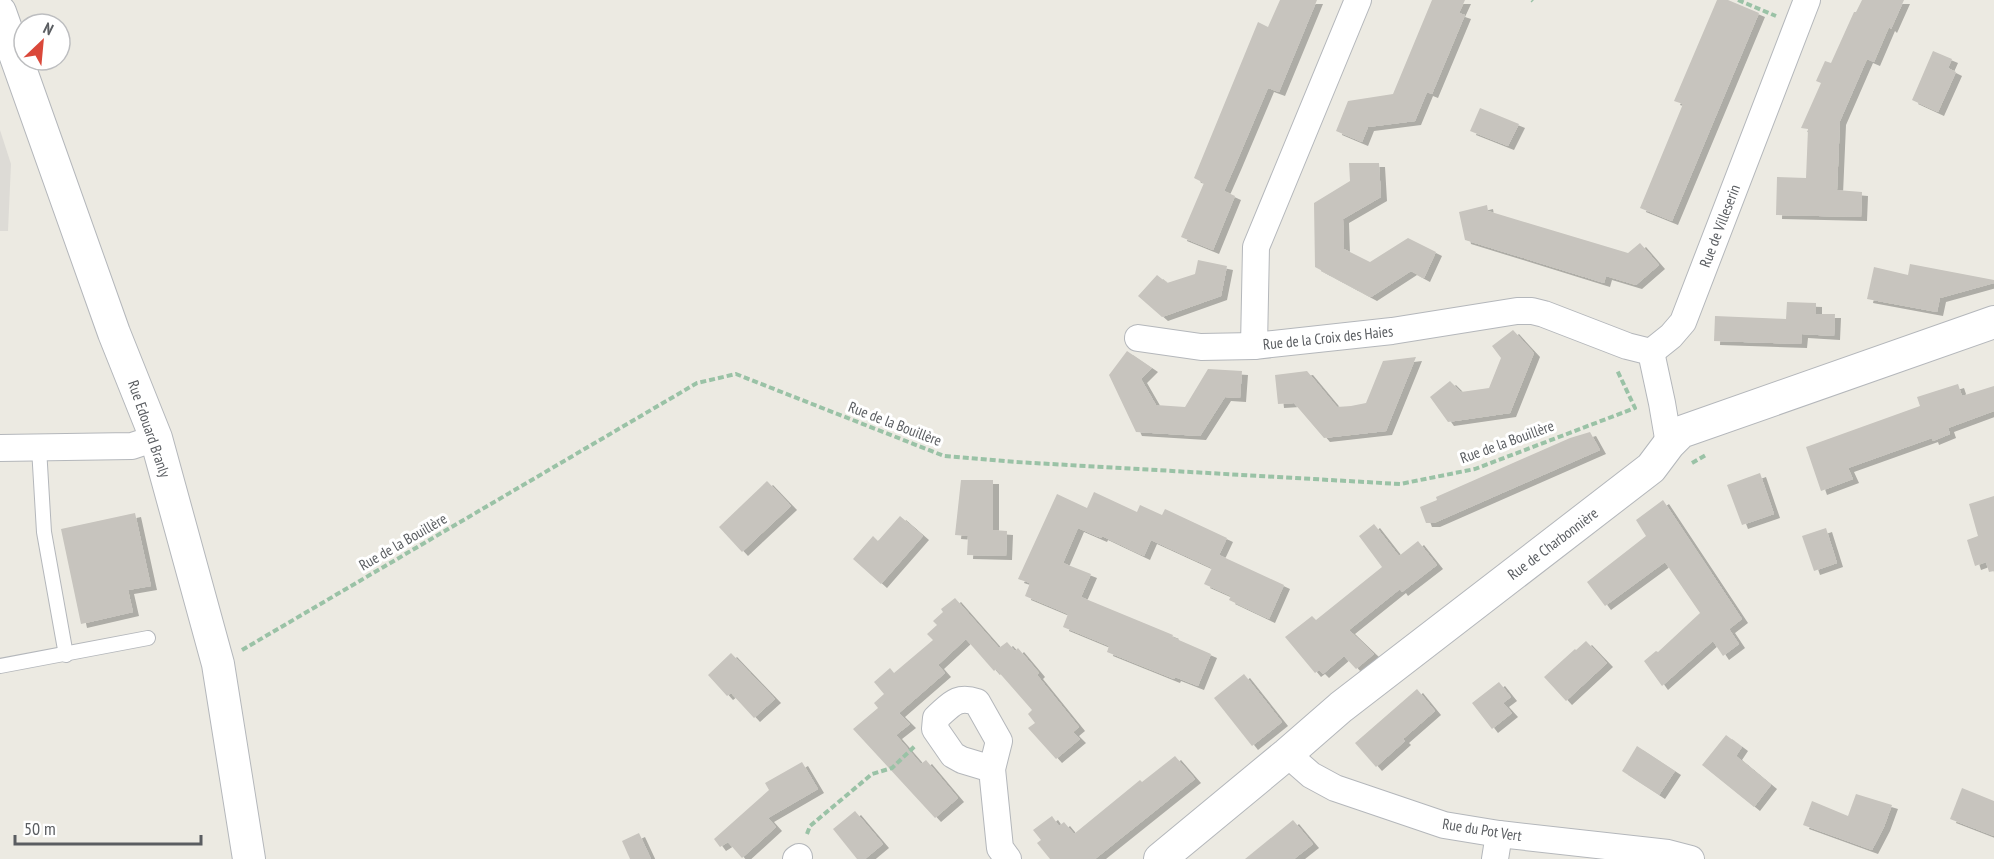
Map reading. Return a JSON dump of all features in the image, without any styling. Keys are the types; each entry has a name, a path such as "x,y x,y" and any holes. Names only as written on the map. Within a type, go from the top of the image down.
{"street":[{"name":"Rue de la Croix des Haies","path":"1358,0 1256,247 1254,346 1392,331 1517,311 1532,311 1627,346 1650,352"},
{"name":"Rue de Villeserin","path":"1650,352 1671,336 1683,322 1807,0"},
{"name":"Rue Edouard Branly","path":"0,12 114,333 156,438 218,664 249,859"},
{"name":"Rue de Charbonnière","path":"1160,859 1341,707 1652,468 1679,454 1681,432 1994,322"},
{"path":"1138,338 1201,347 1254,346"},
{"path":"1650,352 1662,403 1679,454"},
{"path":"0,448 132,446 156,438"},
{"path":"992,770 953,755 935,729 936,718 958,699 977,702 999,741 992,770 1000,848 1008,859"},
{"name":"Rue du Pot Vert","path":"1287,754 1311,775 1335,788 1444,825 1499,834 1668,853 1691,859"},
{"path":"1495,859 1499,834"}],"lane":[{"path":"39,448 44,532 66,655"},
{"path":"0,666 148,638"}],"path":[{"path":"1738,0 1797,24"},
{"name":"Rue de la Bouillère","path":"218,664 697,382 736,374 944,456 1400,484 1475,469 1635,408 1617,369"},
{"path":"1679,454 1708,454"},
{"path":"797,858 810,826 872,774 892,768 935,729"}],"shaded area":[{"path":"0,130 11,164 8,231 0,231"}],"building":[{"path":"1280,0 1317,0 1279,92 1268,88 1224,191 1235,196 1213,250 1181,237 1204,183 1194,178 1258,22 1268,27"},
{"path":"1432,0 1465,0 1459,13 1465,15 1432,94 1427,92 1415,121 1368,127 1362,142 1336,131 1348,101 1393,94"},
{"path":"1717,0 1728,0 1759,13 1672,221 1640,208 1683,104 1674,101"},
{"path":"1862,0 1904,0 1874,62 1867,59 1840,121 1837,190 1862,192 1861,217 1776,215 1777,177 1806,178 1808,129 1801,128 1821,83 1816,81 1825,61 1831,63 1854,12"},
{"path":"1933,51 1952,59 1948,68 1956,72 1938,112 1912,100"},
{"path":"1480,108 1519,124 1508,146 1470,131"},
{"path":"1349,163 1379,163 1381,197 1343,219 1344,249 1370,262 1408,238 1436,252 1424,278 1411,271 1371,297 1315,267 1314,203 1350,181"},
{"path":"1487,205 1488,211 1628,253 1640,243 1659,265 1636,285 1606,276 1604,283 1465,240 1459,212"},
{"path":"1198,260 1227,266 1221,296 1162,317 1138,296 1157,275 1167,283 1195,274"},
{"path":"1910,264 1994,280 1994,283 1940,298 1937,312 1867,299 1874,267 1908,275"},
{"path":"1787,302 1816,303 1816,314 1835,314 1834,336 1802,334 1801,344 1714,341 1715,316 1786,319"},
{"path":"1513,330 1534,353 1510,413 1448,422 1430,397 1450,381 1461,392 1489,388 1501,358 1492,346"},
{"path":"1127,351 1152,368 1141,379 1156,405 1185,407 1208,369 1242,371 1240,398 1225,397 1200,436 1136,432 1109,375"},
{"path":"1416,357 1386,431 1324,438 1294,403 1278,404 1275,375 1307,371 1337,407 1351,406 1366,403 1383,361"},
{"path":"1958,384 1962,396 1994,386 1994,411 1948,428 1950,434 1933,441 1932,438 1848,468 1853,479 1821,491 1806,447 1920,406 1917,397"},
{"path":"1590,432 1600,450 1434,523 1426,523 1420,507 1437,500 1436,497 1570,438"},
{"path":"1760,473 1774,514 1742,525 1727,485"},
{"path":"961,480 993,480 993,530 1007,531 1006,556 967,555 968,536 955,535"},
{"path":"767,481 791,506 742,552 719,527"},
{"path":"1094,492 1137,512 1140,505 1162,515 1165,509 1227,538 1219,555 1284,585 1269,619 1229,600 1231,596 1204,584 1212,568 1151,540 1144,556 1102,536 1101,538 1078,528 1063,563 1091,574 1081,597 1173,635 1172,637 1211,654 1198,686 1175,677 1174,679 1107,652 1109,646 1063,627 1068,614 1025,596 1030,583 1018,579 1057,494 1087,508"},
{"path":"1994,496 1994,571 1989,572 1986,562 1975,566 1967,540 1978,536 1969,504"},
{"path":"1663,500 1742,619 1729,629 1739,644 1723,656 1713,641 1662,686 1644,661 1656,651 1658,652 1700,613 1665,562 1605,606 1587,582 1646,536 1636,520"},
{"path":"135,513 151,586 128,590 133,612 81,624 61,529"},
{"path":"900,516 923,536 881,584 853,559 873,536 878,541"},
{"path":"1374,524 1399,556 1418,541 1437,565 1402,592 1400,589 1349,630 1374,654 1356,669 1344,656 1323,674 1319,670 1315,673 1285,637 1312,616 1316,620 1382,567 1359,536"},
{"path":"1826,528 1837,563 1814,571 1802,536"},
{"path":"955,598 999,648 1007,642 1015,651 1018,648 1079,727 1073,732 1080,739 1056,759 1028,728 1035,723 1028,714 1032,710 966,639 938,665 945,673 899,713 910,724 896,735 921,764 926,760 958,798 935,818 853,729 878,708 874,703 884,694 874,682 890,668 894,673 933,640 927,634 937,625 933,621 943,612 941,609"},
{"path":"1586,641 1607,663 1566,701 1544,677"},
{"path":"731,653 775,699 754,718 731,693 727,696 708,675"},
{"path":"1244,674 1282,722 1252,746 1214,698"},
{"path":"1499,682 1511,697 1503,703 1512,713 1492,729 1472,703"},
{"path":"1417,689 1435,711 1376,767 1355,743"},
{"path":"1726,735 1742,747 1736,756 1771,785 1754,807 1702,765"},
{"path":"1637,746 1675,771 1659,795 1622,771"},
{"path":"1175,756 1195,779 1095,859 1050,859 1037,843 1041,840 1033,830 1052,816 1059,826 1064,822 1074,834 1140,780 1142,782"},
{"path":"802,762 818,789 768,818 776,827 742,858 728,842 720,847 714,839 769,790 765,783"},
{"path":"1962,788 1994,801 1994,836 1950,819"},
{"path":"1856,794 1892,805 1872,850 1803,825 1812,801 1848,816"},
{"path":"855,811 883,844 865,859 857,859 833,829"},
{"path":"1293,820 1313,844 1294,859 1245,859"},
{"path":"639,833 651,859 630,859 622,841"}]}
